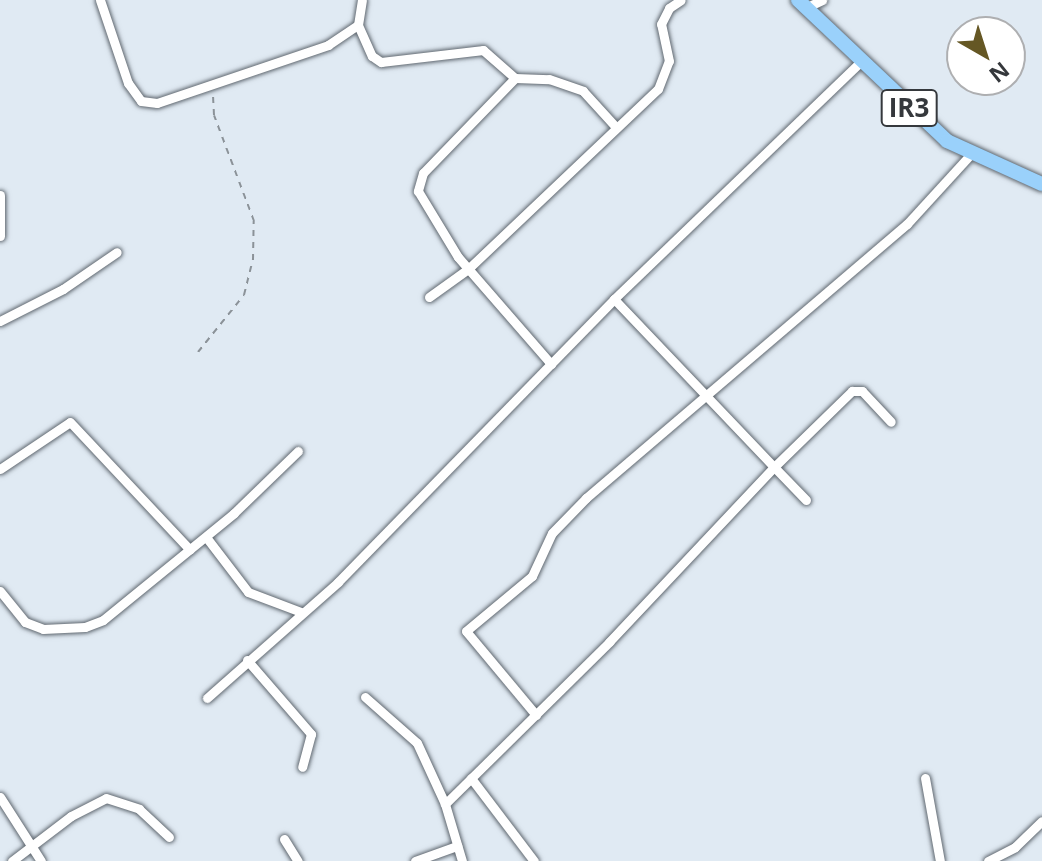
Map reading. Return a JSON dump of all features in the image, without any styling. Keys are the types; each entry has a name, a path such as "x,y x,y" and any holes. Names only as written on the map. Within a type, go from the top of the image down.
{"main road":[{"name":"IR3","path":"802,4 932,130 971,154 1042,184"}],"street":[{"path":"100,0 128,83 141,101 157,103 304,56 358,25"},
{"path":"362,0 358,25 372,56 381,62 476,48 491,54 515,78 574,86 615,126"},
{"path":"429,297 468,269 663,83 669,61 661,24 669,8 681,0"},
{"path":"802,4 822,0"},
{"path":"207,698 338,582 614,299 860,62"},
{"path":"515,78 419,182 428,213 468,269 551,364"},
{"path":"536,715 466,631 532,576 552,533 586,498 907,224 971,154"},
{"path":"0,195 0,236"},
{"path":"0,321 15,315 117,252"},
{"path":"614,299 703,398 806,500"},
{"path":"0,312 15,315"},
{"path":"445,804 536,715 774,467 855,389 891,422"},
{"path":"0,469 70,422 190,550"},
{"path":"0,591 25,622 43,629 85,627 113,613 206,537 298,451"},
{"path":"206,537 248,592 301,612"},
{"path":"247,660 311,734 302,767"},
{"path":"365,697 417,743 445,804 462,861"},
{"path":"471,778 534,861"},
{"path":"925,778 940,861"},
{"path":"0,797 41,861"},
{"path":"12,861 30,845 106,798 139,809 169,837"},
{"path":"988,861 1015,847 1042,821"},
{"path":"284,839 298,861"},
{"path":"415,861 457,846"}],"path":[{"path":"198,352 244,295 253,260 254,221 214,115 213,94 222,80"}]}
